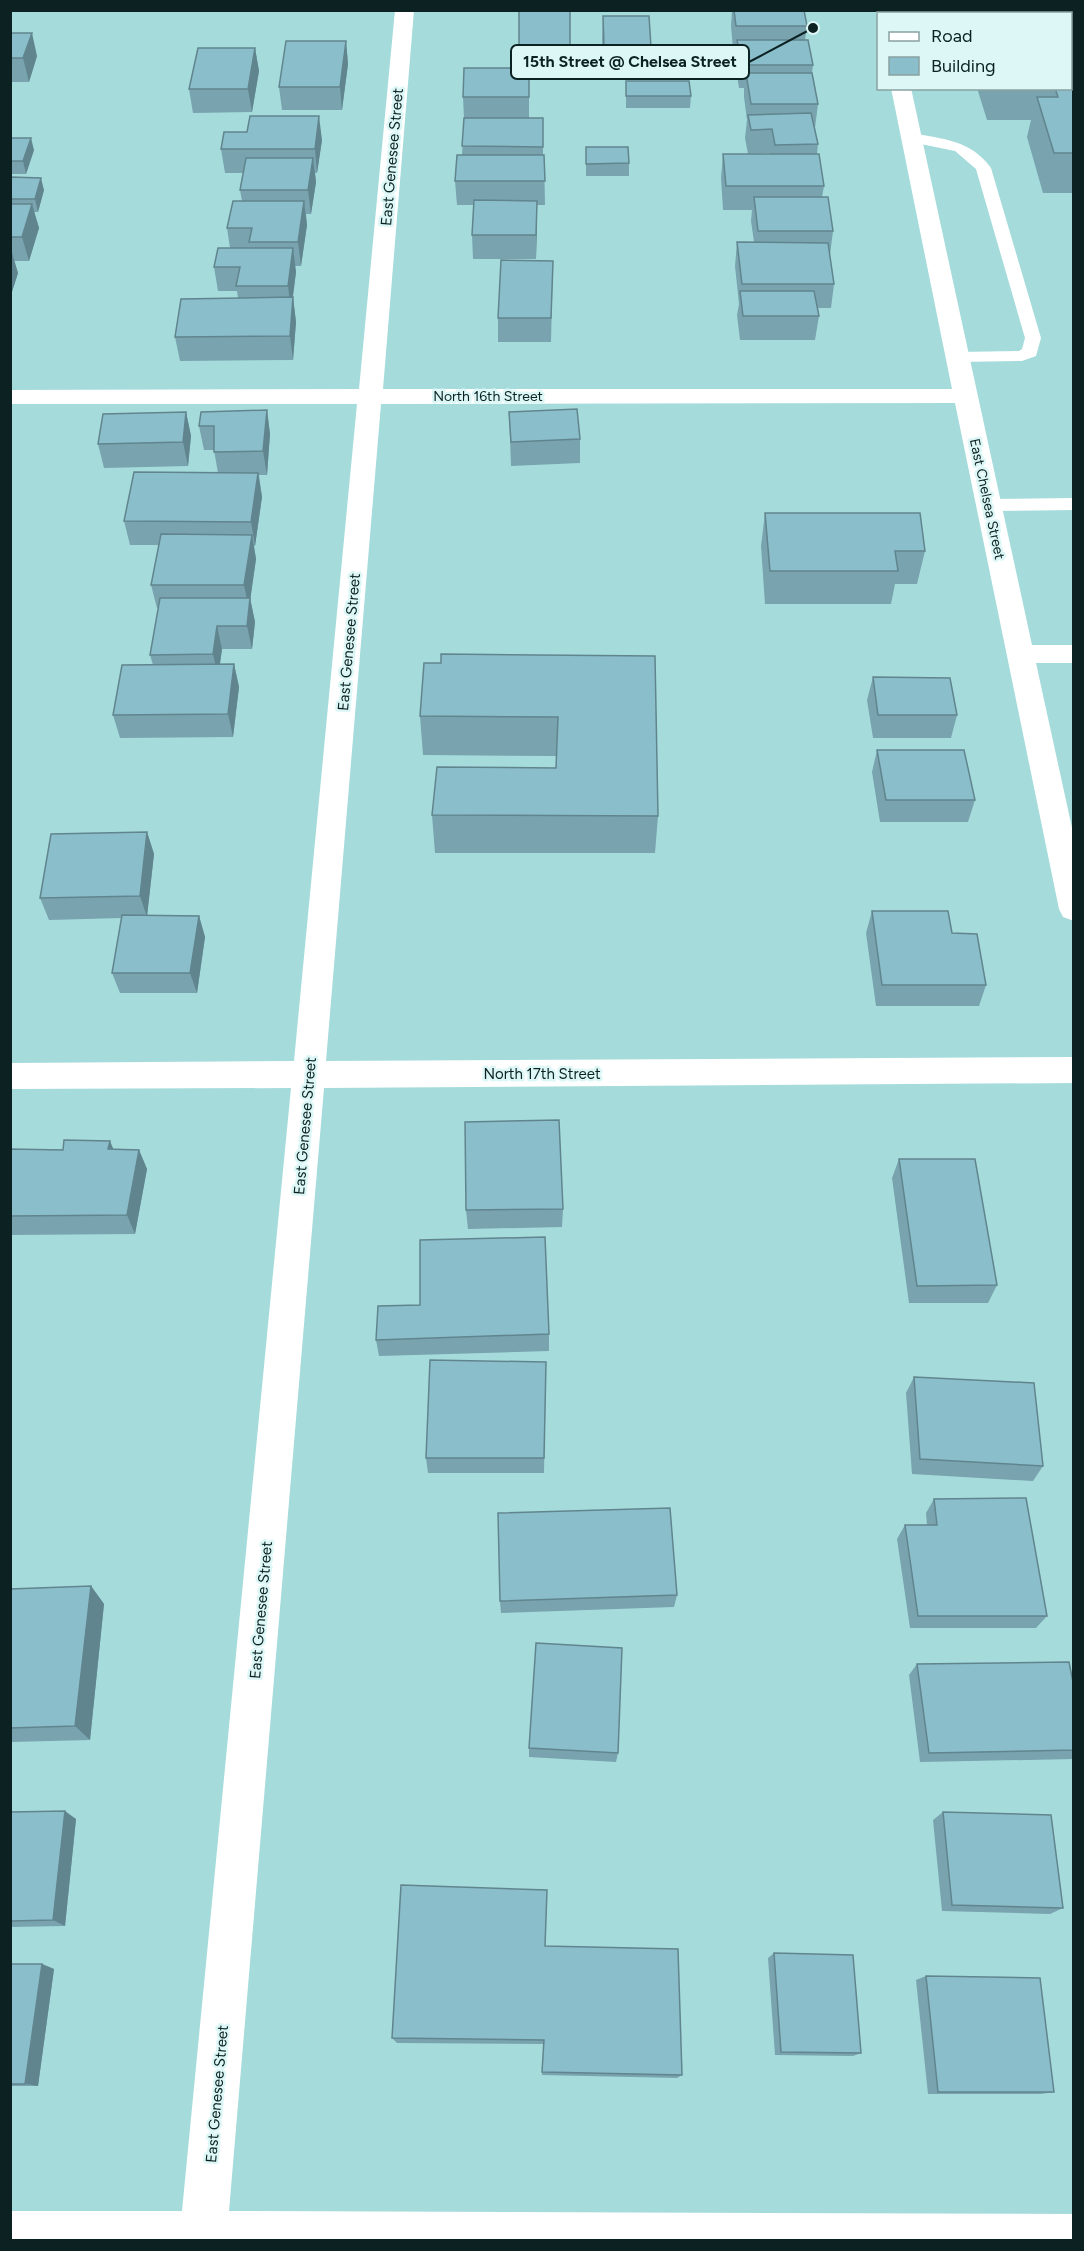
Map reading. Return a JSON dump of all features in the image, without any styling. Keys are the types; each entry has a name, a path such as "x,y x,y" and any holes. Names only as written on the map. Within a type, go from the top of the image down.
{"street":[{"name":"East Genesee Street","path":"204,2238 405,10"},
{"name":"East Chelsea Street","path":"901,90 1074,909"},
{"name":"North 16th Street","path":"10,397 966,396"},
{"path":"1020,654 1074,654"},
{"name":"North 17th Street","path":"10,1076 1074,1070"},
{"path":"10,2234 204,2238 1074,2236"}],"lane":[{"path":"911,138 964,147 974,155 983,168 1033,338 1030,352 1022,356 958,357"},
{"path":"988,505 1074,504"}],"building":[{"path":"519,10 570,10 570,46 519,46"},
{"path":"734,10 804,10 807,26 736,26"},
{"path":"603,16 649,16 651,47 604,47"},
{"path":"1072,30 1074,30 1074,153 1054,153 1037,97 1058,97 1056,90 1072,90"},
{"path":"10,33 32,33 23,58 10,58"},
{"path":"737,40 808,40 813,65 742,65"},
{"path":"286,41 346,41 340,87 279,87"},
{"path":"198,48 255,48 248,89 189,89"},
{"path":"464,68 529,68 529,97 463,97"},
{"path":"746,73 812,73 818,104 751,104"},
{"path":"626,81 689,81 691,96 626,96"},
{"path":"811,113 818,144 775,145 772,129 751,130 748,115"},
{"path":"250,116 319,116 315,149 221,149 224,132 247,132"},
{"path":"464,118 543,118 543,147 462,146"},
{"path":"10,138 31,138 23,161 10,161"},
{"path":"586,147 628,147 629,163 586,164"},
{"path":"723,154 819,154 824,186 726,186"},
{"path":"457,155 544,155 545,181 455,181"},
{"path":"246,158 313,158 308,190 240,190"},
{"path":"10,177 41,178 35,199 10,199"},
{"path":"754,197 828,197 833,231 758,231"},
{"path":"474,200 537,201 536,235 472,235"},
{"path":"233,201 304,201 298,242 249,242 252,228 227,228"},
{"path":"10,204 32,204 22,237 10,237"},
{"path":"737,242 828,243 834,284 742,284"},
{"path":"218,248 293,248 288,286 236,286 240,267 214,267"},
{"path":"501,260 553,261 551,318 498,318"},
{"path":"740,291 814,291 819,316 743,316"},
{"path":"293,297 290,336 175,337 181,299"},
{"path":"577,409 580,439 511,442 509,412"},
{"path":"267,410 263,451 214,452 214,426 199,426 201,412"},
{"path":"186,412 183,442 98,444 103,414"},
{"path":"134,472 258,473 251,522 124,521"},
{"path":"765,513 920,513 925,551 895,551 898,571 770,571"},
{"path":"161,534 252,535 244,585 151,585"},
{"path":"160,598 250,598 247,626 217,626 213,654 150,655"},
{"path":"441,654 655,656 658,816 432,815 437,767 556,768 558,717 420,716 424,663 441,663"},
{"path":"234,664 228,714 113,715 122,665"},
{"path":"873,677 950,678 957,715 878,715"},
{"path":"877,750 964,750 975,800 886,800"},
{"path":"147,832 140,896 40,898 51,834"},
{"path":"872,911 948,911 952,933 977,934 986,985 882,985"},
{"path":"122,915 199,916 190,973 112,973"},
{"path":"559,1120 563,1209 466,1210 465,1122"},
{"path":"64,1140 110,1141 108,1149 139,1150 127,1215 10,1216 10,1149 63,1150"},
{"path":"899,1159 975,1159 997,1285 917,1286"},
{"path":"545,1237 549,1334 376,1340 378,1306 420,1305 420,1240"},
{"path":"430,1360 546,1362 544,1458 426,1458"},
{"path":"914,1377 1034,1383 1043,1466 920,1459"},
{"path":"1026,1498 1047,1616 918,1616 905,1525 937,1525 934,1499"},
{"path":"670,1508 677,1595 500,1601 498,1513"},
{"path":"91,1586 75,1726 10,1728 10,1589"},
{"path":"536,1643 622,1648 618,1753 529,1748"},
{"path":"1069,1662 1074,1687 1074,1750 929,1753 917,1664"},
{"path":"65,1811 53,1920 10,1921 10,1812"},
{"path":"943,1812 1051,1815 1063,1908 952,1905"},
{"path":"401,1885 547,1890 545,1946 678,1949 682,2075 542,2072 544,2040 392,2038"},
{"path":"774,1953 853,1955 861,2053 781,2052"},
{"path":"10,1964 42,1964 25,2084 10,2084"},
{"path":"926,1976 1040,1978 1054,2092 938,2092"}],"place":[{"name":"15th Street @ Chelsea Street","path":"813,28"}]}
